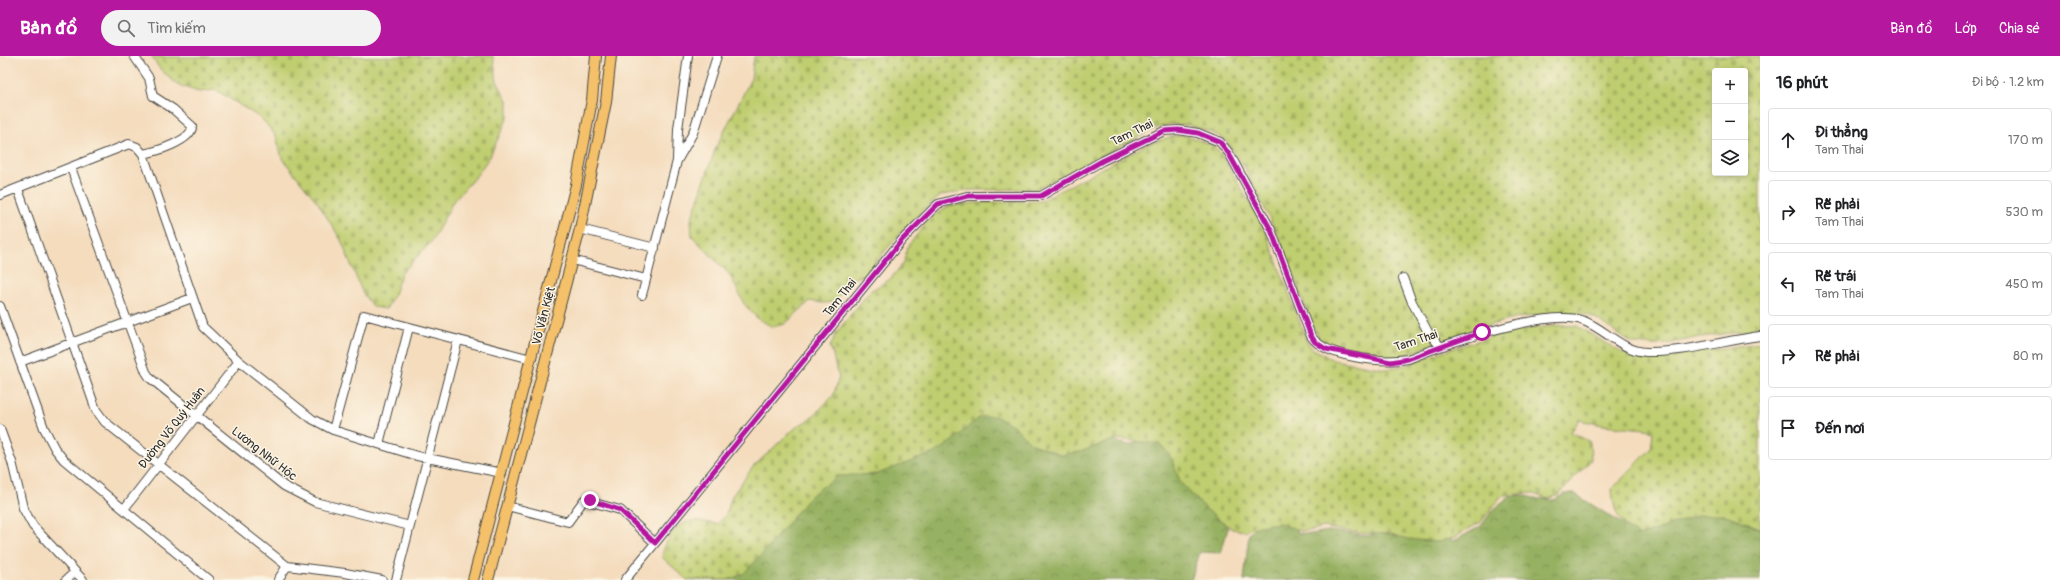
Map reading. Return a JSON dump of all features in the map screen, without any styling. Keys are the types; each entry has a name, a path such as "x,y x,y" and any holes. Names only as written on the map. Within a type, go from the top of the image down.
{"main road":[{"name":"Võ Văn Kiệt","path":"473,580 576,185 592,100 596,56"},
{"name":"Võ Văn Kiệt","path":"488,580 580,229 606,102 611,56"},
{"path":"592,100 606,102"}],"street":[{"path":"134,56 149,78 153,96 173,109 192,126 192,129 187,136 177,142 156,152 143,154"},
{"path":"642,295 677,161 678,129 688,56"},
{"path":"677,161 693,133 717,56"},
{"name":"Tam Thai","path":"626,580 902,240 938,204 967,196 1041,196 1102,161 1164,131 1178,130 1198,133 1220,142 1229,154 1271,230 1311,336 1315,342 1334,352 1391,362 1408,359 1440,346 1482,332 1562,318 1584,321 1626,347 1644,352 1671,351 1760,336"},
{"path":"0,195 129,144 137,147 143,154 203,327 239,361 312,419 333,430 427,458 502,473"},
{"name":"Lương Nhữ Hộc","path":"71,168 146,372 196,416 284,486 308,500 376,519 410,526"},
{"path":"18,189 96,410 105,422 287,566 353,578 382,580"},
{"path":"580,229 655,248"},
{"path":"572,260 646,279"},
{"path":"1403,278 1412,302 1428,332 1440,346"},
{"path":"20,362 192,298"},
{"path":"0,306 44,428 55,449 64,460 209,580"},
{"path":"333,430 364,315 531,359"},
{"path":"378,444 409,327"},
{"path":"396,580 458,340"},
{"name":"Đường Võ Quý Huân","path":"124,510 239,361"},
{"path":"0,429 12,462 23,508 33,526 83,580"},
{"path":"507,506 568,522 584,500 590,500 620,510 655,543"},
{"path":"278,580 287,566"},
{"path":"66,580 74,572"}],"green space":[{"path":"493,56 497,81 508,102 508,117 490,156 477,175 454,200 432,241 401,274 393,297 386,309 373,307 363,294 341,240 318,203 282,158 276,136 262,119 216,90 199,92 178,85 160,69 152,57"},
{"path":"754,56 1760,56 1760,330 1700,337 1661,345 1645,345 1637,344 1625,339 1593,317 1588,315 1566,313 1543,314 1494,324 1446,339 1404,356 1393,358 1376,356 1331,346 1320,340 1312,325 1282,244 1244,166 1225,139 1208,131 1189,125 1170,124 1154,129 1036,189 970,190 942,195 924,209 901,232 865,275 852,279 834,302 822,303 810,301 785,324 773,327 758,319 744,304 730,275 692,236 691,220 716,147 751,79"},
{"path":"1184,135 1213,145 1221,154 1264,227 1307,342 1313,349 1333,360 1386,369 1407,365 1438,353 1510,331 1562,325 1577,326 1621,352 1633,356 1664,356 1760,343 1760,528 1726,515 1700,515 1639,536 1626,527 1618,517 1614,505 1612,489 1651,449 1653,431 1646,429 1603,425 1579,420 1571,432 1590,442 1591,460 1557,496 1547,499 1532,493 1506,495 1501,497 1481,522 1453,538 1438,542 1408,539 1391,534 1356,533 1323,527 1301,531 1279,523 1259,526 1245,531 1232,529 1206,509 1181,483 1169,454 1160,444 1116,439 1080,452 1060,455 1031,443 1013,425 994,416 980,417 946,446 934,453 877,474 838,476 811,495 765,551 743,574 727,580 687,580 662,557 665,545 671,534 680,525 692,521 717,524 725,517 732,496 752,468 799,425 809,420 833,396 839,377 830,347 836,333 870,291 889,280 904,263 907,247 930,218 949,206 975,203 1041,201 1146,145 1170,137"},
{"path":"1068,399 1119,443 1130,445 1172,429 1185,480 1228,528 1221,553 1200,552 1191,580 692,580 823,465 872,476 907,457 967,410"},
{"path":"1564,494 1575,494 1624,525 1640,532 1690,510 1717,511 1760,529 1760,580 1244,580 1249,534 1267,516 1290,519 1298,533 1311,534 1328,531 1368,536 1388,529 1435,535 1454,541 1481,526 1493,510 1510,497 1521,495 1539,499 1554,500"}],"route":[{"path":"590,500 620,510 655,543 902,240 927,213 938,204 950,199 967,196 1041,196 1102,161 1164,131 1178,130 1198,133 1220,142 1229,154 1271,230 1311,336 1320,346 1334,352 1391,362 1408,359 1440,346 1482,332"}]}
